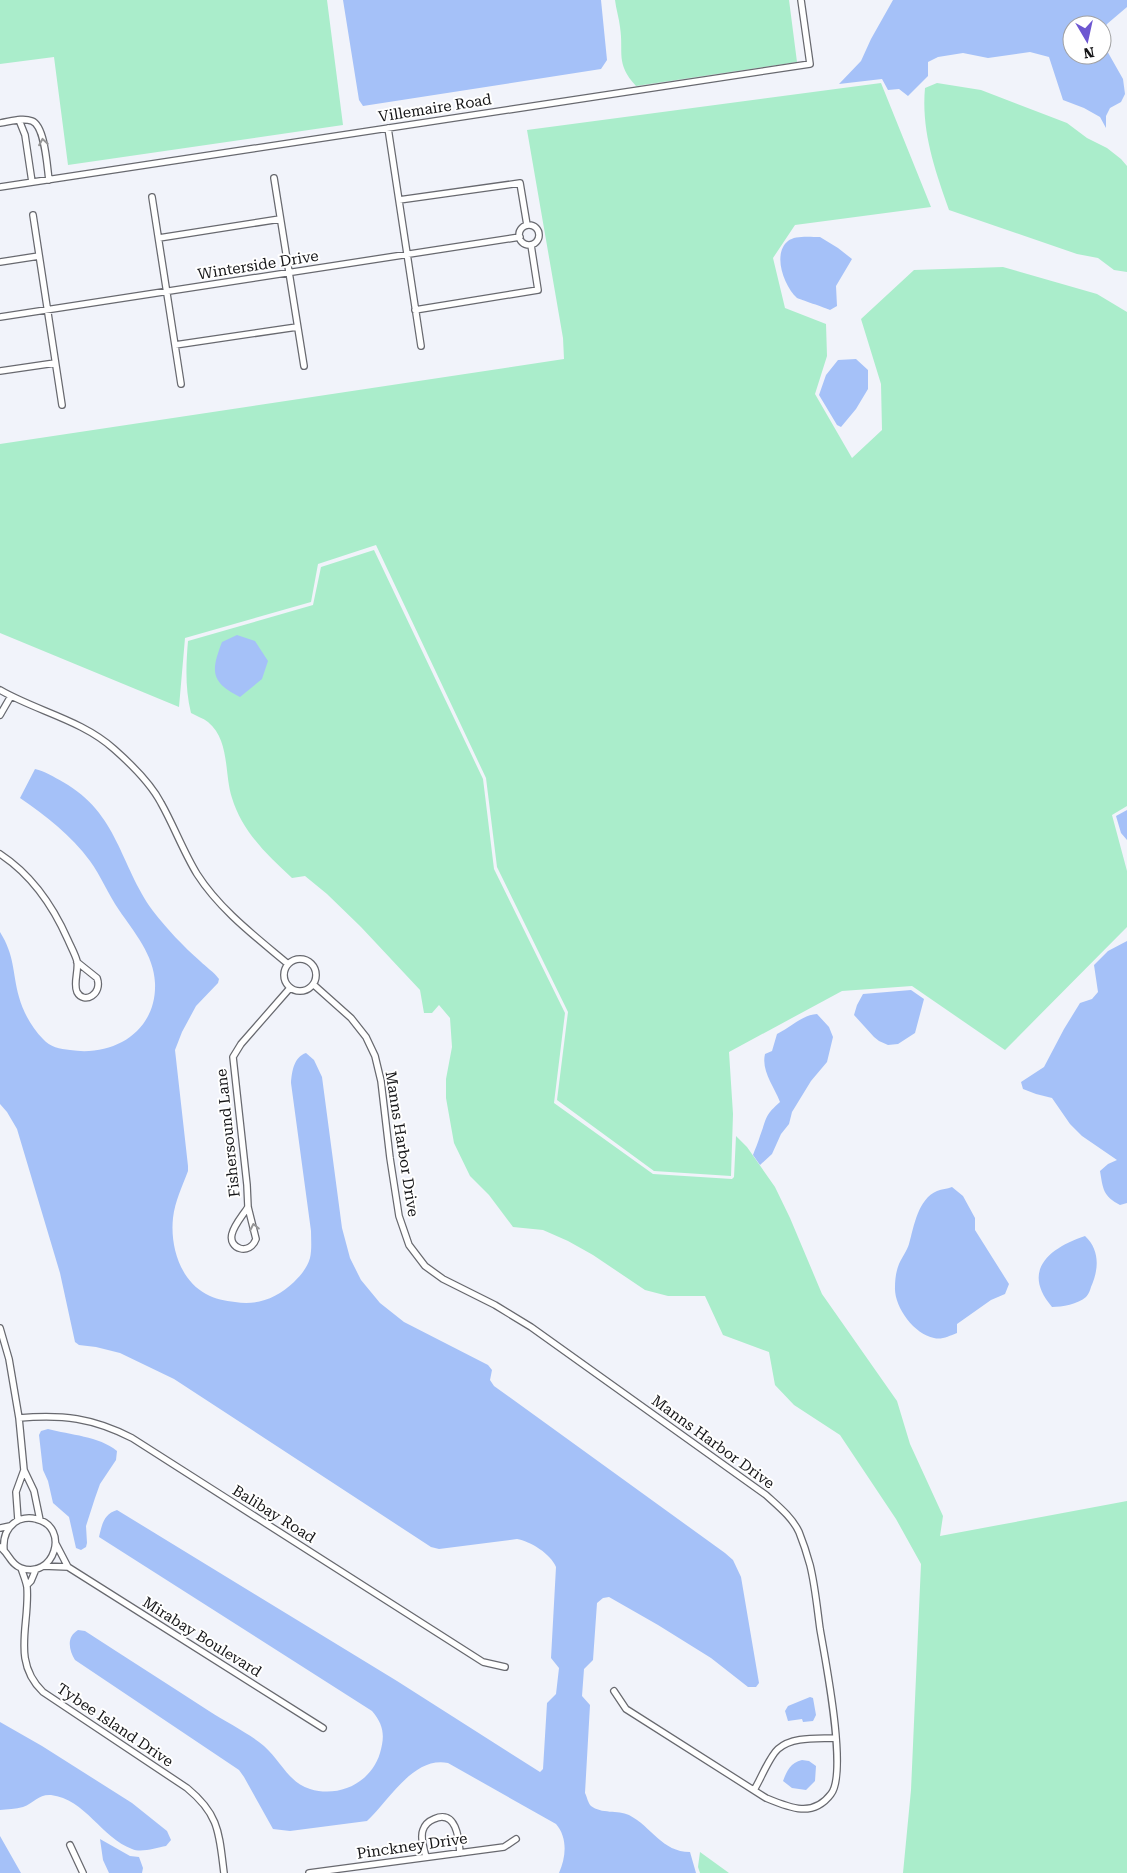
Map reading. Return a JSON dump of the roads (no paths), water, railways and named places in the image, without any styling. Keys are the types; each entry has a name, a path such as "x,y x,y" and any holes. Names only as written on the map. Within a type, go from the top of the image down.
{"street":[{"name":"Villemaire Road","path":"0,187 810,64 801,0"},
{"path":"0,123 19,120 32,121 38,125 42,134 49,180"},
{"path":"19,120 24,135 32,182"},
{"path":"388,128 421,346"},
{"path":"274,178 304,366"},
{"path":"399,200 520,182 527,225"},
{"path":"152,197 181,384"},
{"path":"33,215 62,405"},
{"path":"158,238 280,219"},
{"path":"527,225 534,226 539,234 538,240 530,245 523,242 520,237 520,230 527,225"},
{"name":"Winterside Drive","path":"0,317 520,237"},
{"path":"415,310 538,290 530,245"},
{"path":"0,262 40,256"},
{"path":"175,345 298,327"},
{"path":"0,371 56,364"},
{"path":"0,690 84,728 112,747 140,775 161,802 181,847 198,875 223,906 288,964"},
{"path":"0,715 11,696"},
{"path":"0,854 29,878 59,921 77,962 76,988 78,994 89,997 95,995 98,990 97,978 77,962"},
{"path":"298,959 304,959 313,965 317,975 314,986 300,992 290,988 284,979 285,968 288,964 298,959"},
{"name":"Manns Harbor Drive","path":"314,986 351,1018 366,1037 375,1056 381,1081 399,1216 410,1245 425,1266 443,1279 495,1305 532,1327 766,1495 783,1511 798,1530 810,1564 835,1722 836,1779 833,1792 822,1803 808,1810 790,1808 766,1798 626,1710 614,1691"},
{"name":"Fishersound Lane","path":"248,1207 232,1234 232,1241 237,1247 244,1250 250,1248 256,1239 248,1207 233,1057 241,1044 290,988"},
{"path":"0,1328 9,1359 19,1418 24,1470 32,1488 40,1520"},
{"name":"Balibay Road","path":"19,1418 54,1416 74,1418 100,1424 125,1435 483,1662 505,1667"},
{"path":"18,1520 17,1490 24,1470"},
{"path":"17,1490 27,1487 32,1488"},
{"path":"0,1528 10,1526 18,1520 32,1518 40,1520 52,1529 56,1544 68,1567"},
{"path":"10,1526 2,1549 8,1558 21,1568"},
{"path":"43,1566 50,1560 56,1544"},
{"name":"Mirabay Boulevard","path":"21,1568 36,1569 43,1566 68,1567 323,1728"},
{"name":"Tybee Island Drive","path":"21,1568 27,1585 24,1653 26,1668 33,1682 43,1692 187,1788 199,1798 212,1816 218,1830 224,1873"},
{"name":"Tybee Island Drive","path":"27,1585 36,1569"},
{"path":"754,1790 778,1750 789,1742 836,1738"},
{"path":"426,1857 422,1831 428,1822 444,1817 452,1821 457,1829 460,1838 460,1852"},
{"name":"Pinckney Drive","path":"309,1873 504,1847 516,1839"},
{"path":"70,1846 83,1873"}],"water":[{"path":"343,0 601,0 607,60 601,69 363,106 359,100"},
{"path":"893,0 1127,0 1127,7 1112,20 1112,15 1062,15 1062,65 1112,65 1112,60 1123,79 1125,94 1121,102 1110,108 1106,116 1106,128 1100,117 1063,100 1049,57 1030,52 988,58 963,53 938,57 928,62 928,76 908,96 899,89 888,90 882,79 839,84 861,61"},
{"path":"820,237 852,259 836,286 837,306 830,310 797,298 784,278 780,262 783,247 791,239"},
{"path":"856,359 868,370 868,389 856,409 841,427 837,425 819,395 826,375 838,360"},
{"path":"237,635 255,641 268,661 262,679 240,697 230,692 218,681 215,668 222,642"},
{"path":"35,769 63,782 82,795 96,809 107,824 132,876 153,911 181,943 219,979 218,983 196,1006 175,1050 188,1171 175,1206 172,1229 175,1251 189,1280 206,1294 220,1300 251,1303 266,1300 281,1292 304,1271 310,1258 311,1231 291,1083 296,1061 306,1053 314,1060 322,1077 342,1228 350,1258 361,1280 380,1303 404,1322 488,1365 492,1370 490,1380 494,1386 733,1560 741,1577 759,1683 756,1687 748,1687 711,1658 609,1597 603,1598 597,1603 593,1660 584,1669 582,1696 590,1705 585,1793 589,1803 600,1810 629,1815 672,1848 690,1852 696,1873 559,1873 565,1848 563,1835 556,1824 448,1763 435,1763 424,1766 413,1773 367,1821 290,1831 273,1829 239,1770 75,1660 70,1648 70,1640 78,1630 85,1631 264,1746 290,1776 302,1786 310,1789 332,1791 352,1786 369,1773 376,1764 380,1753 383,1741 382,1731 379,1721 372,1711 99,1537 106,1517 117,1510 397,1681 540,1772 543,1769 547,1703 556,1694 559,1668 551,1658 556,1567 550,1557 540,1549 528,1542 517,1539 439,1549 431,1547 174,1379 120,1353 79,1345 75,1342 60,1273 17,1129 0,1104 0,932 11,956 19,997 25,1014 39,1035 55,1047 66,1050 86,1051 102,1049 117,1045 130,1037 141,1027 149,1015 154,1000 155,983 154,973 147,953 90,861 58,826 20,798"},
{"path":"1127,810 1127,840 1121,833 1116,816"},
{"path":"1127,941 1127,1203 1120,1205 1107,1195 1100,1171 1108,1164 1117,1160 1082,1136 1070,1124 1052,1098 1023,1089 1021,1082 1044,1067 1080,1003 1092,999 1098,992 1094,965 1108,951"},
{"path":"911,990 924,999 915,1033 898,1044 888,1045 879,1041 854,1015 863,994"},
{"path":"817,1014 829,1027 833,1037 827,1062 811,1081 792,1112 789,1124 781,1134 772,1154 760,1165 753,1155 767,1118 780,1102 766,1072 765,1054 772,1051 777,1034 801,1019"},
{"path":"952,1187 963,1196 975,1218 975,1230 1009,1284 1005,1294 991,1300 957,1324 957,1333 937,1338 919,1331 902,1311 896,1295 895,1278 900,1261 908,1247 915,1221 925,1200 937,1191"},
{"path":"1085,1236 1093,1247 1097,1260 1096,1273 1089,1292 1079,1302 1052,1307 1043,1294 1039,1282 1039,1272 1043,1262 1060,1247"},
{"path":"48,1429 93,1439 117,1451 116,1460 100,1484 86,1526 86,1547 81,1550 76,1548 69,1517 53,1503 48,1481 43,1470 39,1435 41,1431"},
{"path":"810,1697 813,1698 816,1715 813,1721 803,1722 802,1719 788,1721 785,1711 788,1706"},
{"path":"0,1722 42,1746 132,1803 167,1831 171,1840 166,1846 144,1850 132,1849 121,1844 74,1804 63,1798 51,1795 40,1797 23,1807 0,1810"},
{"path":"802,1760 809,1761 816,1766 815,1781 806,1790 792,1788 783,1781 792,1765"},
{"path":"0,1836 21,1873 0,1873"},
{"path":"100,1839 130,1856 139,1857 143,1868 142,1873 109,1873 103,1860"}]}
